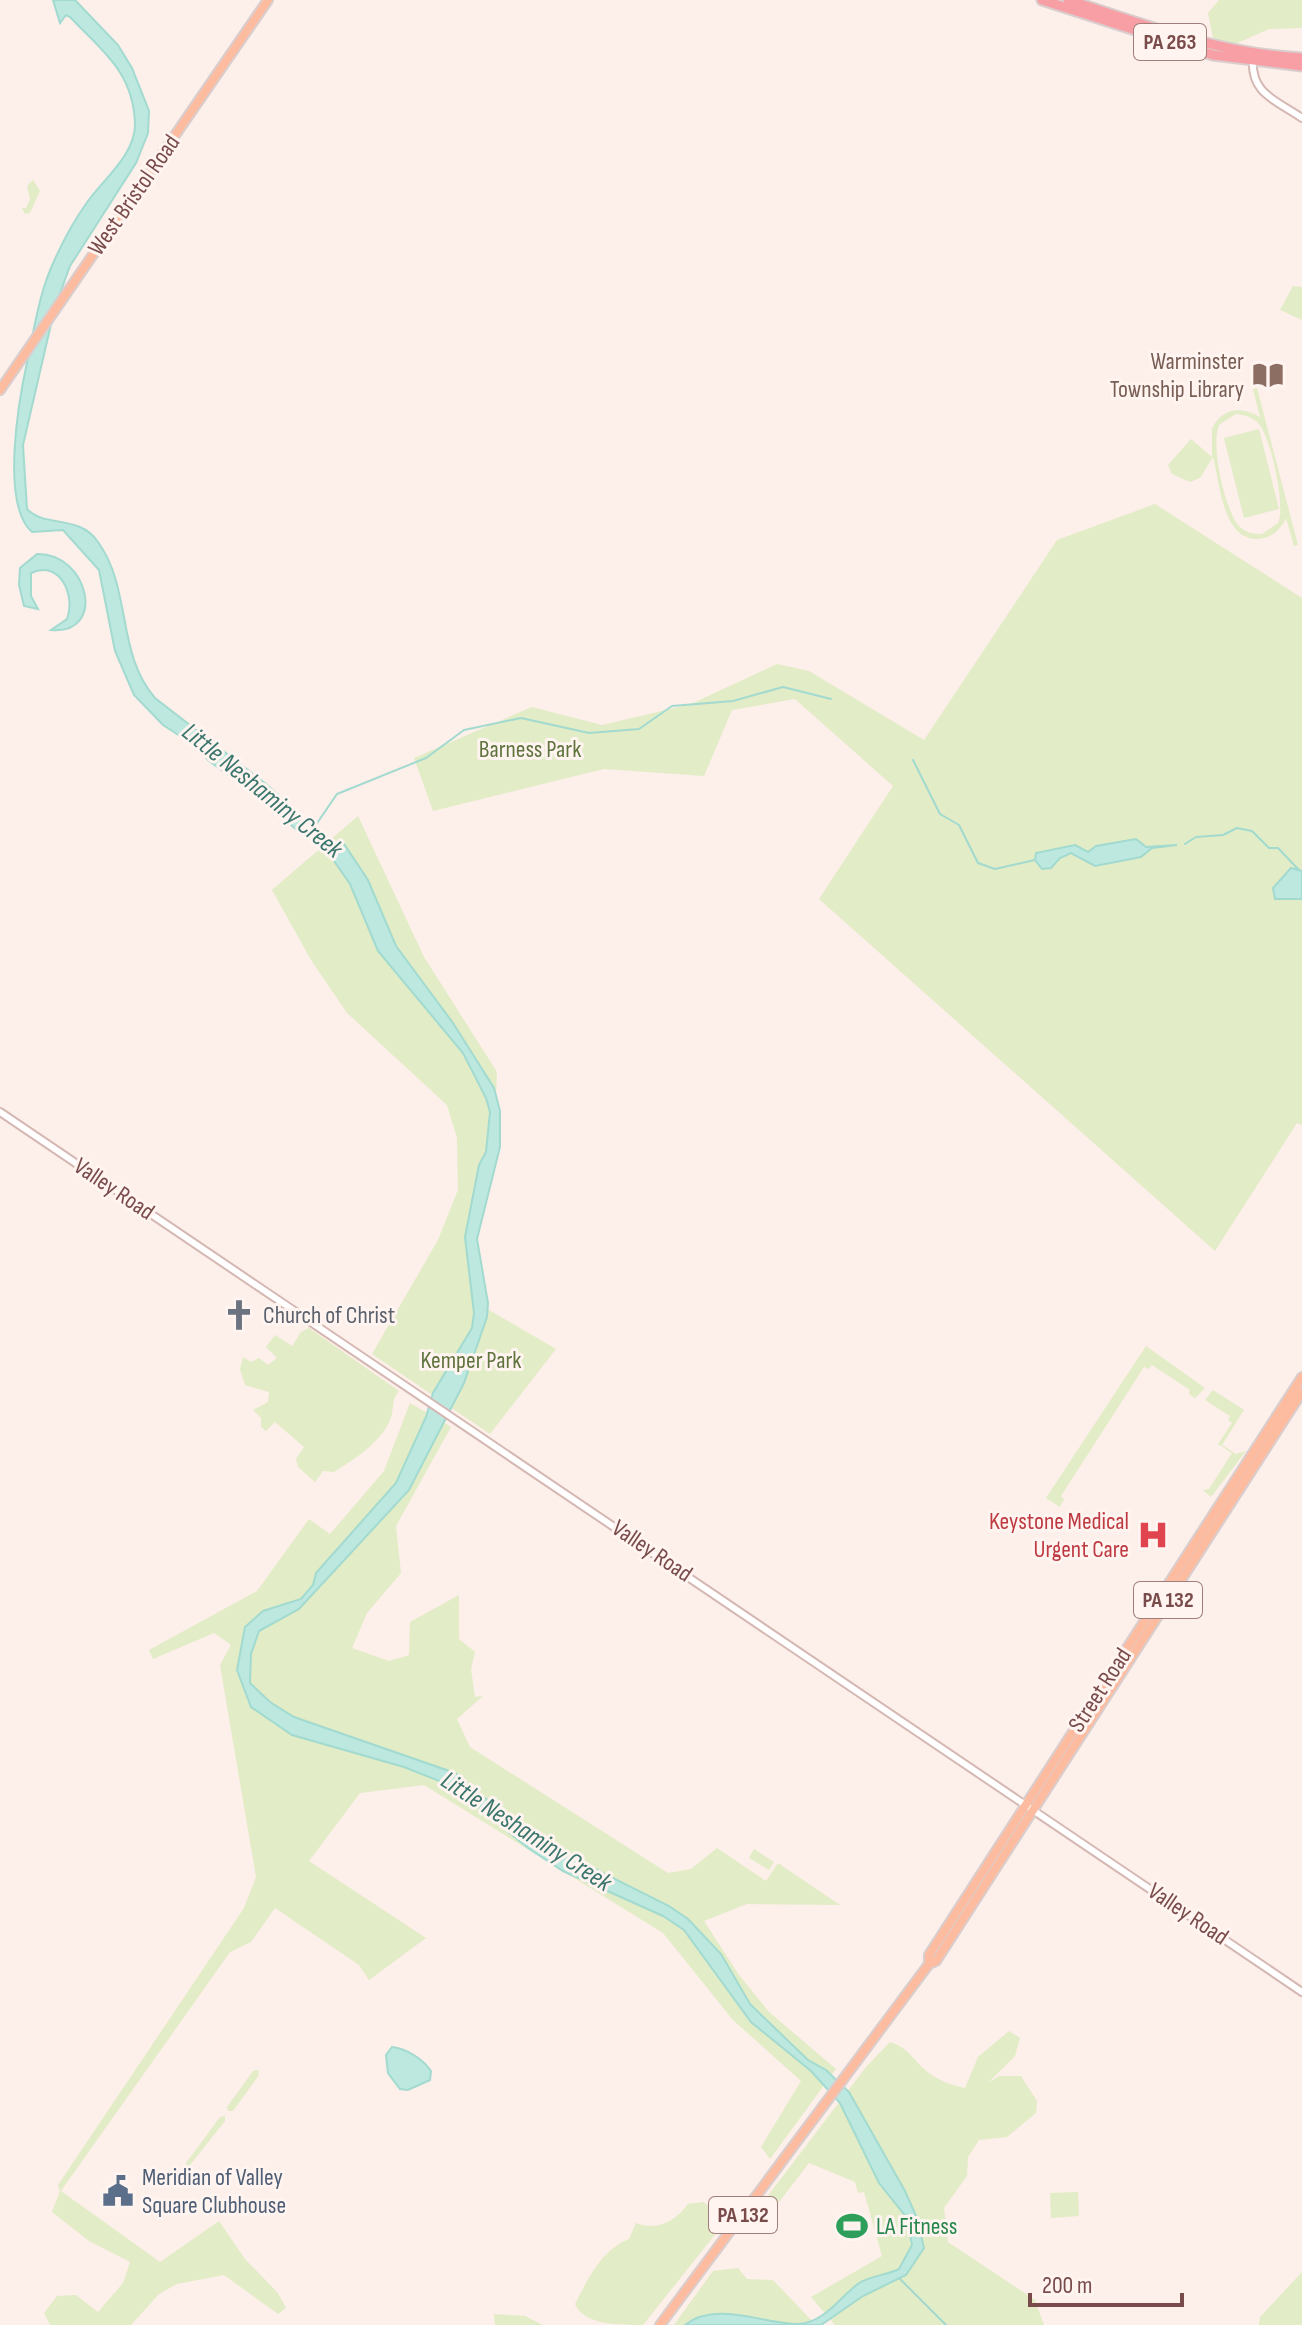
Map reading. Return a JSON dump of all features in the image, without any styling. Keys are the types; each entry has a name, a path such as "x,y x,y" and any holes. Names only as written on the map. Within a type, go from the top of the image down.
{"highway":[{"name":"PA 263","path":"1042,0 1193,49 1302,66"},
{"name":"PA 263","path":"1068,0 1253,58 1302,58"}],"main road":[{"name":"West Bristol Road","path":"0,390 268,0"},
{"name":"Street Road","path":"1030,1806 1302,1377"},
{"name":"Street Road","path":"660,2325 929,1964 929,1955 1302,1392"}],"street":[{"path":"1253,58 1252,79 1257,87 1302,118"},
{"name":"Valley Road","path":"0,1112 1302,1992"}],"green space":[{"path":"1219,0 1302,0 1302,28 1269,29 1233,45 1213,38 1208,13"},
{"path":"33,180 40,191 30,213 25,214 22,208 26,208 30,199 27,186"},
{"path":"1293,286 1302,287 1302,320 1280,310"},
{"path":"1257,388 1298,545 1294,546 1286,518 1268,537 1246,537 1237,530 1225,508 1213,457 1200,478 1190,482 1172,474 1168,465 1191,439 1212,457 1212,428 1221,416 1239,410 1260,417 1253,389","holes":["1236,414 1259,424 1276,473 1280,515 1278,523 1262,534 1250,533 1239,526 1220,476 1217,433 1220,424"]},
{"path":"1259,429 1279,509 1244,518 1224,438"},
{"name":"Barness Park","path":"1155,504 1302,598 1302,1125 1297,1123 1215,1251 819,899 893,786 795,699 732,710 704,776 604,769 433,811 414,758 532,707 602,725 691,704 777,664 809,671 924,740 1057,540"},
{"name":"Kemper Park","path":"358,816 424,957 497,1072 494,1139 474,1244 484,1307 556,1349 490,1434 372,1354 438,1240 458,1190 457,1138 447,1105 347,1013 311,960 272,890"},
{"path":"309,1328 399,1391 388,1423 376,1440 334,1472 323,1471 315,1482 298,1467 296,1459 304,1447 275,1422 266,1431 261,1427 261,1418 253,1410 268,1402 269,1392 245,1385 240,1369 243,1357 251,1362 259,1358 268,1365 277,1358 266,1347 275,1335 292,1346 301,1332"},
{"path":"1146,1346 1205,1388 1195,1398 1189,1394 1190,1390 1152,1365 1149,1369 1144,1367 1061,1496 1064,1499 1060,1507 1046,1498"},
{"path":"1213,1390 1244,1410 1222,1445 1236,1454 1246,1451 1211,1497 1203,1490 1209,1489 1232,1453 1218,1444 1232,1423 1228,1420 1230,1416 1205,1400"},
{"path":"410,1403 451,1427 396,1526 401,1573 367,1613 352,1648 389,1661 409,1655 410,1622 459,1595 459,1639 475,1652 471,1669 475,1697 483,1696 457,1719 470,1747 668,1873 691,1869 717,1848 766,1881 778,1863 840,1905 747,1904 704,1921 739,1975 769,2012 836,2069 770,2159 761,2147 801,2081 733,2020 663,1933 424,1785 360,1793 309,1861 426,1938 369,1980 359,1965 275,1908 251,1942 230,1952 61,2191 160,2262 219,2221 245,2259 278,2293 286,2308 278,2314 224,2275 177,2284 159,2294 131,2325 50,2325 44,2313 57,2296 76,2295 98,2312 123,2283 130,2262 89,2241 52,2212 60,2191 58,2185 244,1908 256,1877 220,1665 231,1645 214,1633 153,1659 149,1650 257,1591 309,1519 330,1534 384,1471"},
{"path":"754,1849 774,1862 769,1870 749,1858"},
{"path":"1009,2031 1020,2038 1015,2056 988,2083 999,2076 1021,2076 1037,2101 1036,2113 1007,2137 979,2140 968,2157 967,2176 944,2208 948,2242 1035,2300 1044,2325 835,2325 811,2297 882,2256 864,2192 858,2193 855,2182 809,2163 776,2206 767,2197 866,2067 890,2042 905,2050 933,2076 965,2088 978,2057"},
{"path":"258,2070 259,2075 233,2111 228,2111 227,2107 253,2071"},
{"path":"225,2116 225,2121 186,2170 186,2163 220,2117"},
{"path":"1078,2192 1079,2216 1051,2218 1050,2193"},
{"path":"704,2202 725,2222 643,2325 603,2322 579,2311 575,2304 590,2276 611,2250 629,2239 636,2223 651,2226 665,2223 688,2204"},
{"path":"738,2268 747,2279 773,2280 816,2325 674,2325 713,2271"},
{"path":"1302,2272 1302,2325 1259,2325 1260,2317"},
{"path":"494,2314 525,2316 543,2325 495,2325"}],"water":[{"path":"53,0 75,0 118,45 132,68 149,111 148,133 136,163 70,266 55,307 23,445 27,509 34,515 81,528 98,542 116,580 134,661 155,698 266,784 293,808 305,829 333,844 344,844 368,880 396,946 453,1023 494,1088 500,1111 500,1147 477,1239 488,1303 487,1317 464,1383 409,1490 299,1609 259,1631 251,1654 250,1683 270,1702 294,1717 455,1773 533,1838 669,1906 688,1919 721,1954 750,2004 808,2060 826,2070 849,2092 905,2191 917,2218 924,2248 906,2275 863,2296 821,2325 685,2325 711,2314 786,2323 808,2322 824,2314 859,2283 899,2269 912,2245 907,2218 879,2183 840,2103 811,2071 751,2022 684,1930 663,1916 563,1871 528,1848 452,1786 404,1767 292,1735 251,1707 237,1670 245,1627 263,1611 301,1599 313,1585 316,1573 396,1483 426,1417 433,1393 472,1328 474,1313 465,1237 479,1165 486,1152 490,1112 463,1053 378,951 350,884 325,848 299,832 259,797 209,761 194,745 163,725 134,695 115,651 99,570 63,530 32,532 22,518 14,475 17,423 42,295 70,229 88,201 118,166 130,146 135,125 129,91 114,64 70,17 66,15 60,23"},
{"path":"37,554 55,557 69,566 79,579 85,608 80,620 69,628 51,630 67,619 69,600 63,582 50,571 31,573 31,596 38,609 24,606 19,585 20,568"},
{"path":"1136,839 1146,847 1177,845 1152,848 1141,857 1095,866 1071,853 1060,858 1051,868 1042,869 1035,860 1036,853 1075,845 1088,852 1096,846"},
{"path":"1291,868 1302,871 1302,899 1275,899 1273,888"},
{"path":"392,2047 409,2052 424,2062 431,2071 430,2080 408,2090 400,2089 388,2073 386,2055"}],"waterway":[{"path":"311,832 337,794 426,758 464,730 521,718 589,733 639,729 672,706 733,701 783,687 831,699"},
{"path":"913,760 940,814 959,825 978,863 995,869 1035,860"},
{"path":"1185,844 1196,837 1223,835 1237,828 1252,831 1269,848 1278,848 1299,870"},
{"name":"Little Neshaminy Creek","path":"899,2278 946,2325"}],"place":[{"name":"Warminster Township Library","path":"1268,375"},
{"name":"Church of Christ","path":"239,1315"},
{"name":"Keystone Medical Urgent Care","path":"1153,1535"},
{"name":"Meridian of Valley Square Clubhouse","path":"118,2191"},
{"name":"LA Fitness","path":"852,2226"}]}
